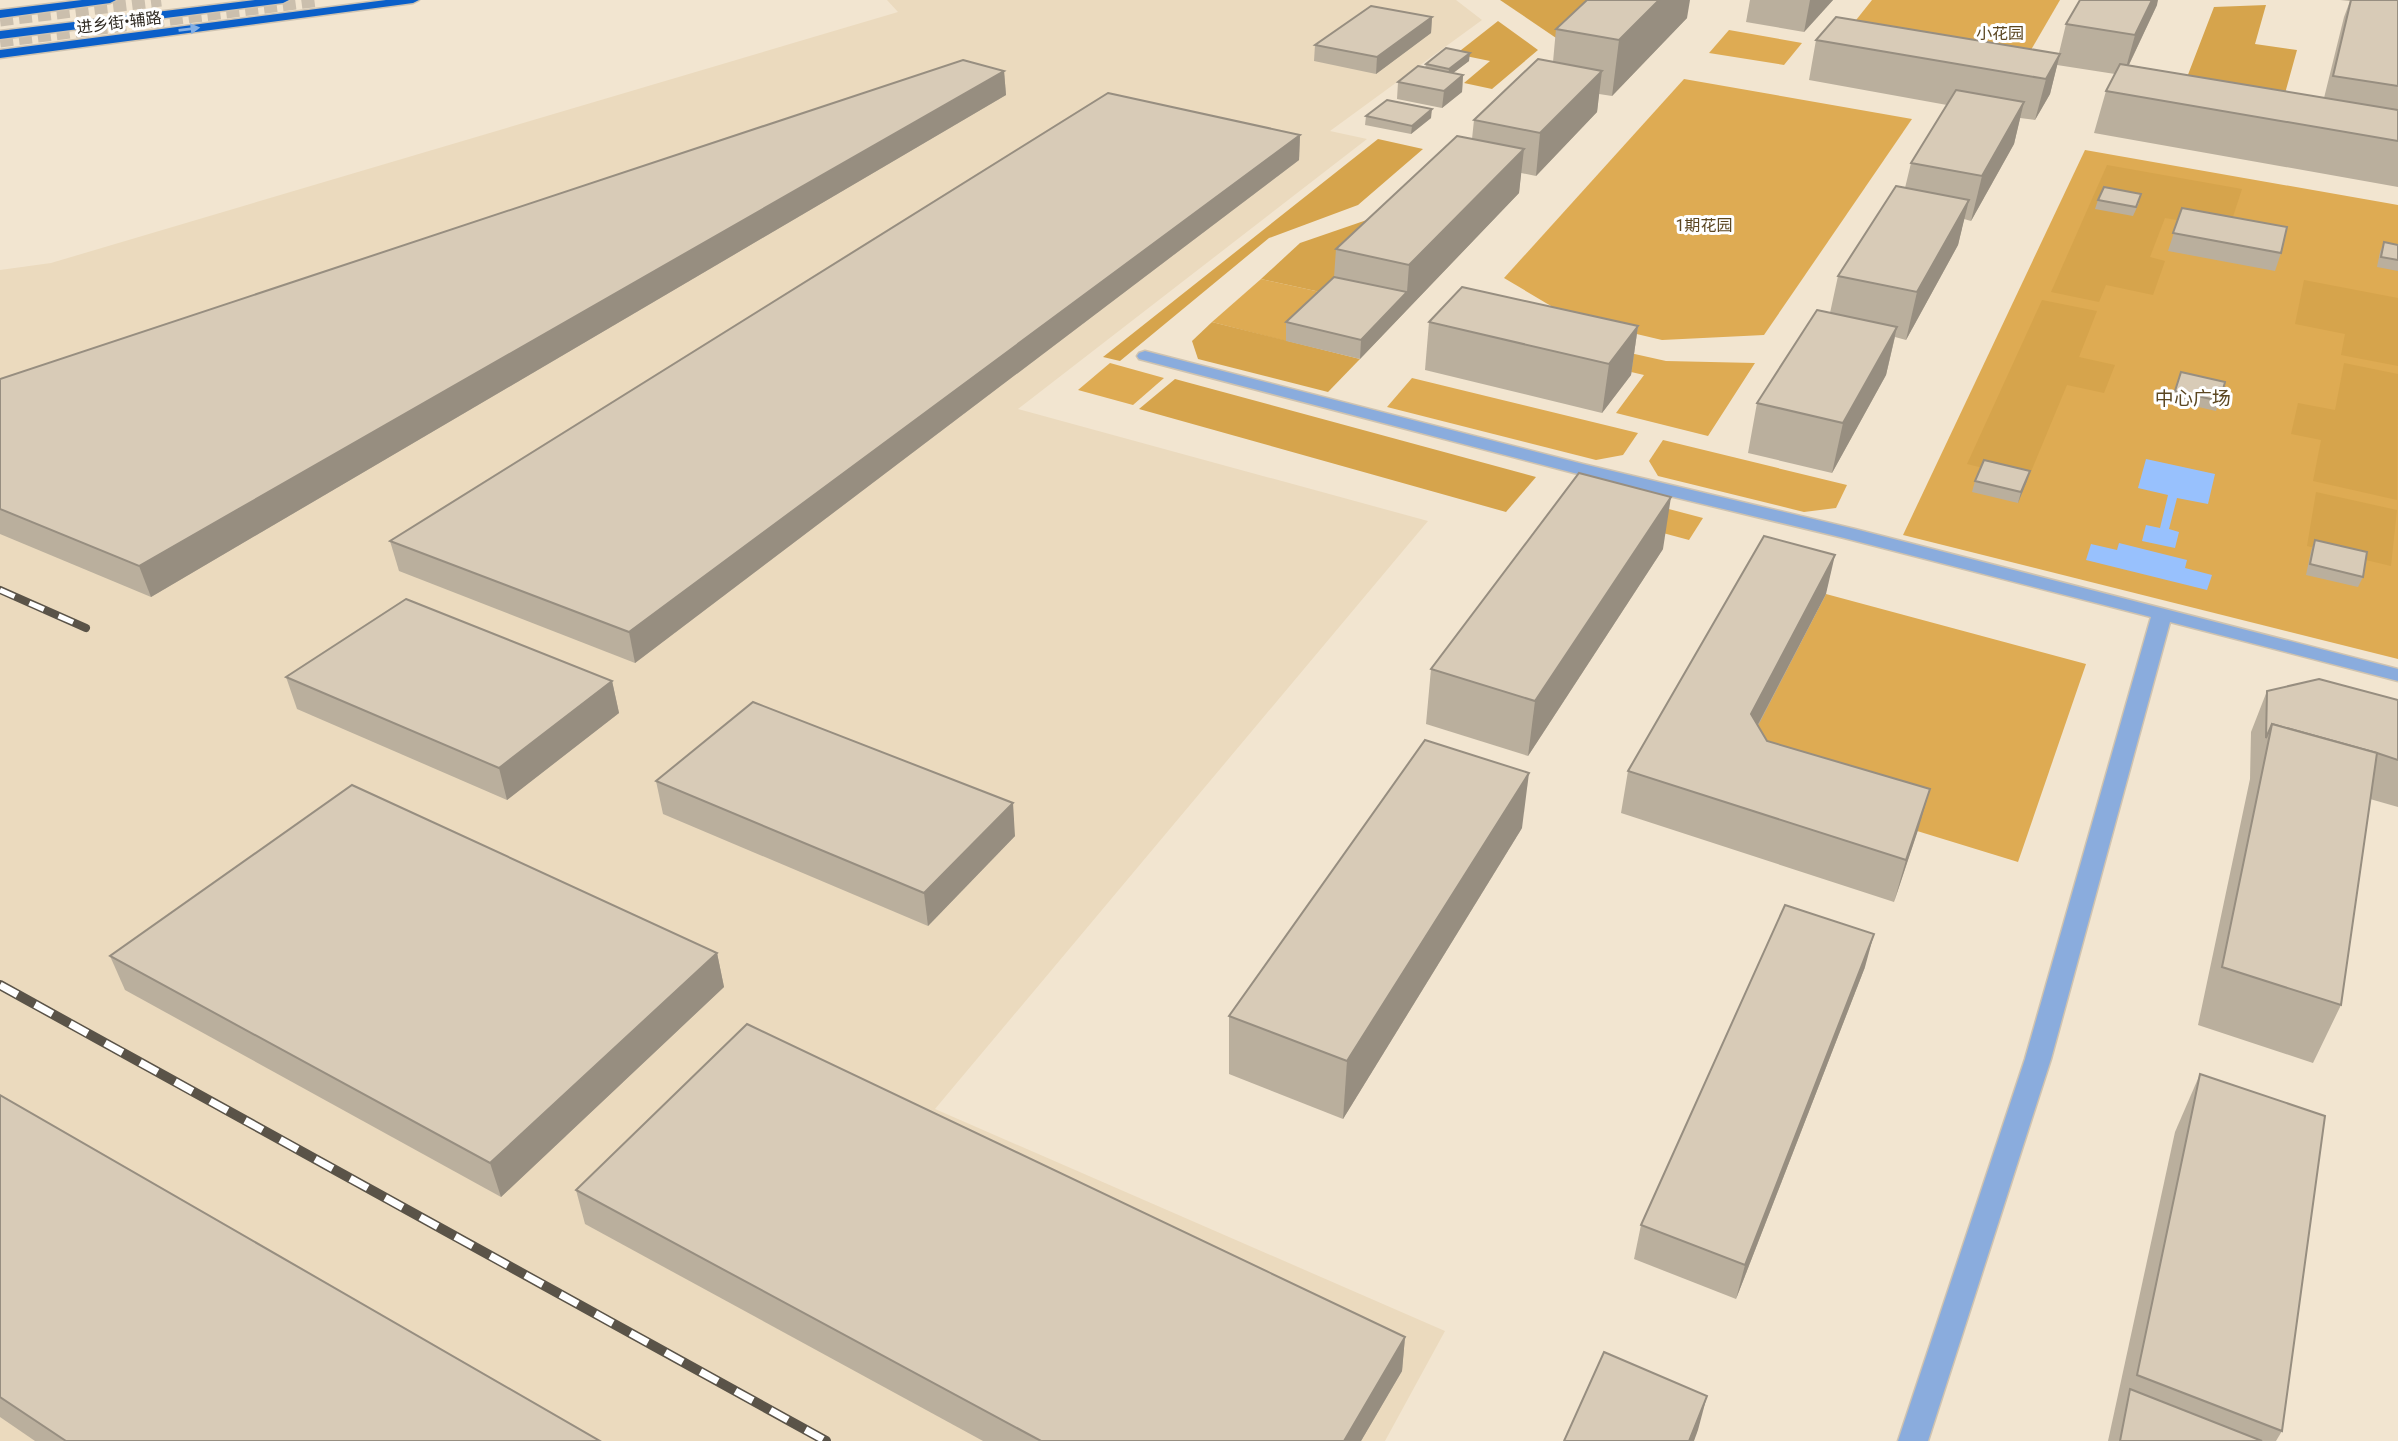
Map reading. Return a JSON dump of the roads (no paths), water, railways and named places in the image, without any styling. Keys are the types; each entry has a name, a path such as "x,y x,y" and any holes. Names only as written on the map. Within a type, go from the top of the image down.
{"highway":[{"path":"0,14 110,0"},
{"path":"0,27 219,0"},
{"path":"0,35 283,0"},
{"name":"进乡街•辅路","path":"0,54 413,0"}],"street":[{"path":"1145,356 2398,675"},
{"path":"1913,1441 2038,1059 2162,614"}],"water":[{"path":"2146,459 2215,474 2208,504 2177,498 2169,529 2179,532 2175,548 2142,541 2146,525 2160,528 2168,495 2138,488"},
{"path":"2119,543 2187,560 2185,568 2212,575 2207,590 2086,560 2091,544 2117,550"}],"tunnel":[{"path":"0,20 161,0"},
{"path":"0,41 320,0"}],"railway":[{"path":"0,590 86,628"},
{"path":"0,985 826,1441"}],"park label":[{"name":"小花园","path":"2000,33"},
{"name":"1期花园","path":"1704,225"},
{"name":"中心广场","path":"2193,398"}]}
